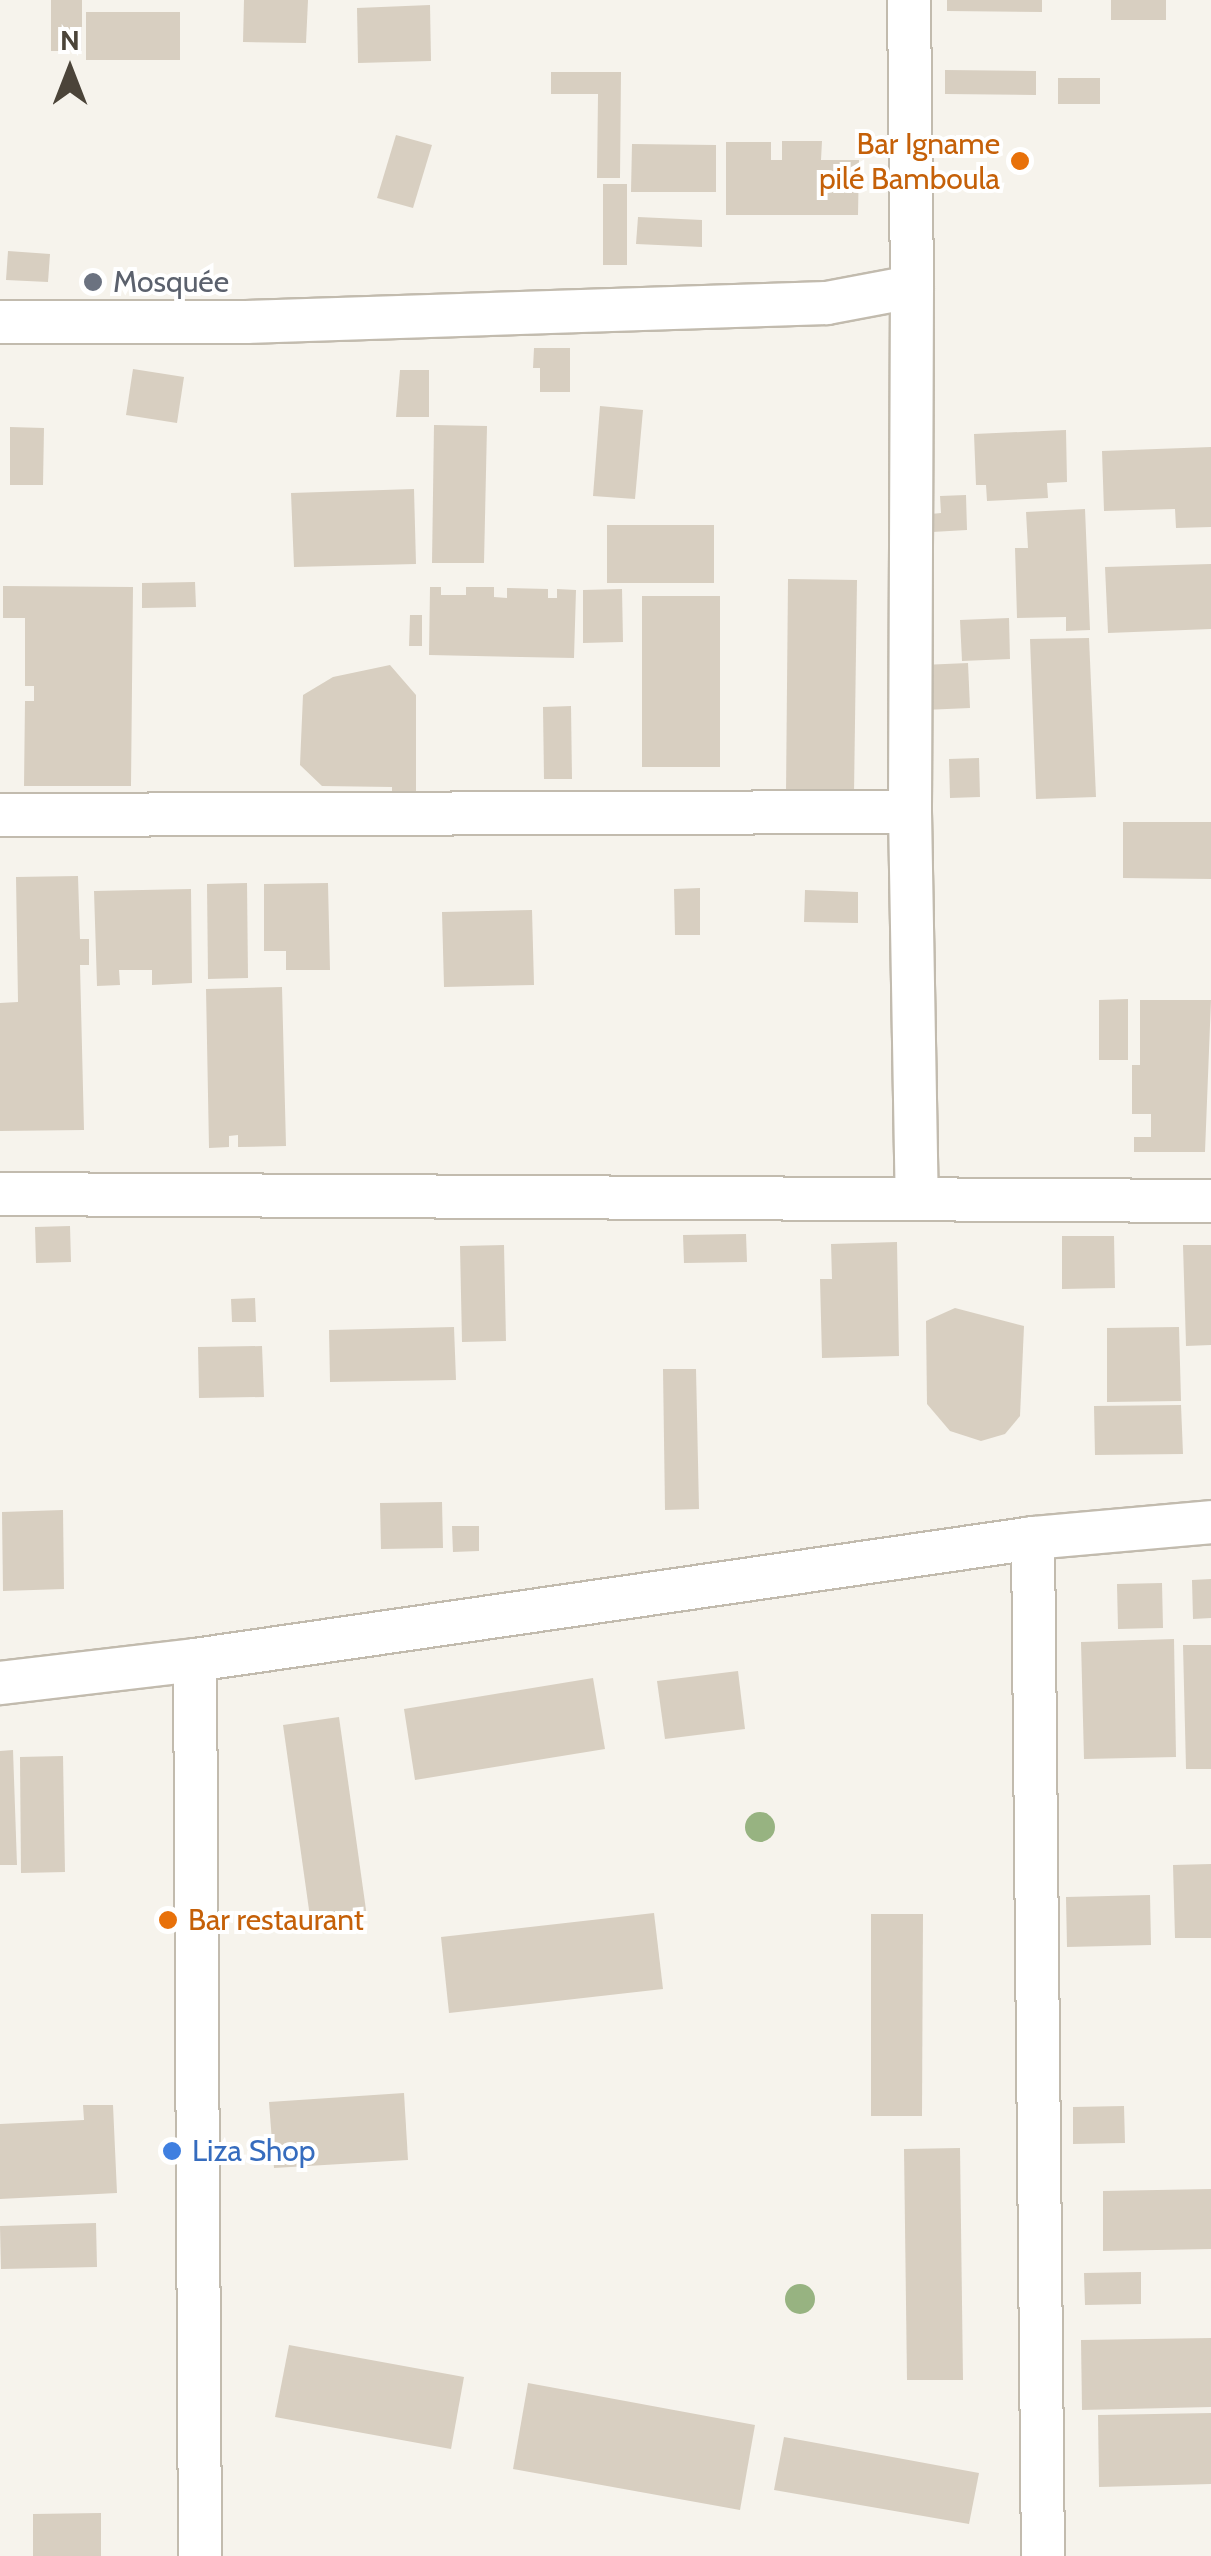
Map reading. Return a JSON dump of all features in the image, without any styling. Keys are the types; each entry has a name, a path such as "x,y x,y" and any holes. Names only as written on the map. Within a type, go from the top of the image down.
{"street":[{"path":"909,0 910,812 917,1199"},
{"path":"0,322 246,322 828,303 912,287"},
{"path":"0,815 910,812"},
{"path":"0,1194 1211,1201"},
{"path":"0,1682 195,1660 1033,1538 1211,1522"},
{"path":"1033,1538 1042,2556"},
{"path":"195,1660 200,2556"}],"building":[{"path":"51,0 82,0 82,51 51,51"},
{"path":"244,0 308,0 306,43 243,42"},
{"path":"947,0 1042,0 1042,12 947,11"},
{"path":"1111,0 1166,0 1166,20 1111,20"},
{"path":"430,5 431,61 358,63 357,8"},
{"path":"86,12 180,12 180,60 86,60"},
{"path":"945,70 1036,71 1036,95 945,94"},
{"path":"551,72 621,72 620,178 597,178 598,94 551,94"},
{"path":"1058,78 1100,78 1100,104 1058,104"},
{"path":"396,135 432,145 413,208 377,198"},
{"path":"782,141 822,141 821,160 859,160 858,215 726,215 726,142 771,142 771,160 782,160"},
{"path":"632,144 716,145 716,192 631,192"},
{"path":"603,184 627,184 627,265 603,265"},
{"path":"638,217 702,220 702,247 636,244"},
{"path":"8,251 50,254 48,282 6,280"},
{"path":"534,348 570,348 570,392 540,392 540,368 533,368"},
{"path":"133,369 184,377 177,423 126,415"},
{"path":"400,370 429,370 429,417 396,417"},
{"path":"600,406 643,410 635,499 593,496"},
{"path":"434,425 487,426 484,563 432,563"},
{"path":"10,427 44,428 43,485 10,485"},
{"path":"1066,430 1067,482 1047,483 1048,498 987,501 986,485 976,485 974,434"},
{"path":"1211,447 1211,527 1176,528 1175,509 1104,511 1102,451"},
{"path":"414,489 416,564 294,567 291,493"},
{"path":"966,495 967,530 932,532 931,514 941,513 940,496"},
{"path":"1085,509 1090,630 1066,631 1066,617 1017,618 1015,548 1028,548 1026,512"},
{"path":"607,525 714,525 714,583 607,583"},
{"path":"1211,564 1211,629 1108,633 1105,567"},
{"path":"788,579 857,580 854,794 786,794"},
{"path":"195,582 196,607 142,608 142,583"},
{"path":"3,586 133,587 131,786 24,786 25,701 34,701 34,686 25,686 25,618 3,618"},
{"path":"430,587 441,587 441,595 466,595 466,587 494,587 494,597 507,598 507,588 548,589 548,598 557,598 557,589 576,590 574,658 429,655"},
{"path":"622,589 623,642 583,643 583,590"},
{"path":"642,596 720,596 720,767 642,767"},
{"path":"410,615 422,615 422,646 409,646"},
{"path":"1009,618 1010,659 962,661 960,620"},
{"path":"1089,638 1096,797 1036,799 1030,639"},
{"path":"968,663 970,708 924,710 922,665"},
{"path":"390,665 416,695 416,802 392,802 392,787 322,786 300,765 303,695 333,677"},
{"path":"571,706 572,779 544,779 543,707"},
{"path":"979,758 980,797 950,798 949,759"},
{"path":"1123,822 1211,822 1211,879 1123,878"},
{"path":"78,876 80,939 89,939 89,965 80,965 84,1130 0,1131 0,1003 18,1002 16,877"},
{"path":"247,883 248,978 208,979 207,884"},
{"path":"328,883 330,970 286,970 286,951 264,951 264,884"},
{"path":"700,888 700,935 675,935 674,889"},
{"path":"191,889 192,983 152,985 152,970 119,970 120,985 97,986 94,891"},
{"path":"805,890 858,892 858,923 804,922"},
{"path":"532,910 534,985 444,987 442,912"},
{"path":"282,987 286,1146 238,1147 238,1135 229,1136 229,1147 209,1148 206,989"},
{"path":"1128,999 1128,1060 1099,1060 1099,1000"},
{"path":"1140,1000 1211,1000 1205,1152 1134,1152 1134,1137 1151,1137 1151,1114 1132,1114 1132,1065 1140,1065"},
{"path":"70,1226 71,1262 36,1263 35,1227"},
{"path":"746,1234 747,1262 684,1263 683,1235"},
{"path":"1062,1236 1114,1236 1115,1288 1062,1289"},
{"path":"897,1242 899,1356 822,1358 820,1279 832,1279 831,1244"},
{"path":"504,1245 506,1341 462,1342 460,1246"},
{"path":"1183,1245 1211,1245 1211,1345 1186,1346"},
{"path":"255,1298 256,1322 232,1322 231,1299"},
{"path":"955,1308 1024,1326 1020,1416 1005,1434 981,1441 950,1431 927,1404 926,1321"},
{"path":"454,1327 456,1380 330,1382 329,1330"},
{"path":"1179,1327 1181,1401 1107,1402 1107,1328"},
{"path":"262,1346 264,1397 199,1398 198,1347"},
{"path":"663,1369 696,1369 699,1509 665,1510"},
{"path":"1181,1405 1183,1454 1095,1455 1094,1406"},
{"path":"442,1502 443,1548 381,1549 380,1503"},
{"path":"63,1510 64,1589 3,1591 2,1512"},
{"path":"452,1526 479,1526 479,1551 453,1552"},
{"path":"1211,1579 1211,1618 1193,1619 1192,1580"},
{"path":"1162,1583 1163,1628 1118,1629 1117,1584"},
{"path":"1174,1639 1176,1757 1084,1759 1081,1642"},
{"path":"1183,1645 1211,1645 1211,1769 1186,1769"},
{"path":"738,1671 745,1729 665,1739 657,1681"},
{"path":"593,1678 605,1749 415,1780 404,1709"},
{"path":"339,1717 367,1917 311,1924 283,1725"},
{"path":"13,1750 17,1865 0,1865 0,1751"},
{"path":"63,1756 65,1872 21,1873 20,1757"},
{"path":"1211,1864 1211,1938 1175,1938 1173,1865"},
{"path":"1150,1895 1151,1945 1067,1947 1066,1897"},
{"path":"654,1913 663,1989 449,2013 441,1937"},
{"path":"871,1914 923,1914 922,2116 871,2116"},
{"path":"404,2093 408,2160 274,2168 269,2102"},
{"path":"83,2105 113,2105 117,2193 0,2199 0,2124 84,2120"},
{"path":"1124,2106 1125,2143 1073,2144 1073,2107"},
{"path":"960,2148 963,2380 907,2380 904,2149"},
{"path":"1211,2189 1211,2249 1103,2251 1103,2191"},
{"path":"96,2223 97,2267 1,2269 0,2226"},
{"path":"1141,2272 1141,2304 1085,2305 1084,2273"},
{"path":"1211,2338 1211,2407 1082,2410 1081,2340"},
{"path":"289,2345 464,2377 451,2449 275,2417"},
{"path":"528,2383 755,2425 740,2510 513,2469"},
{"path":"1211,2413 1211,2484 1099,2487 1098,2415"},
{"path":"784,2437 979,2473 969,2524 774,2490"},
{"path":"101,2513 101,2556 33,2556 33,2514"}],"place":[{"name":"Bar Igname pilé Bamboula","path":"1020,161"},
{"name":"Mosquée","path":"93,282"},
{"name":"Bar restaurant","path":"168,1920"},
{"name":"Liza Shop","path":"172,2151"}]}
